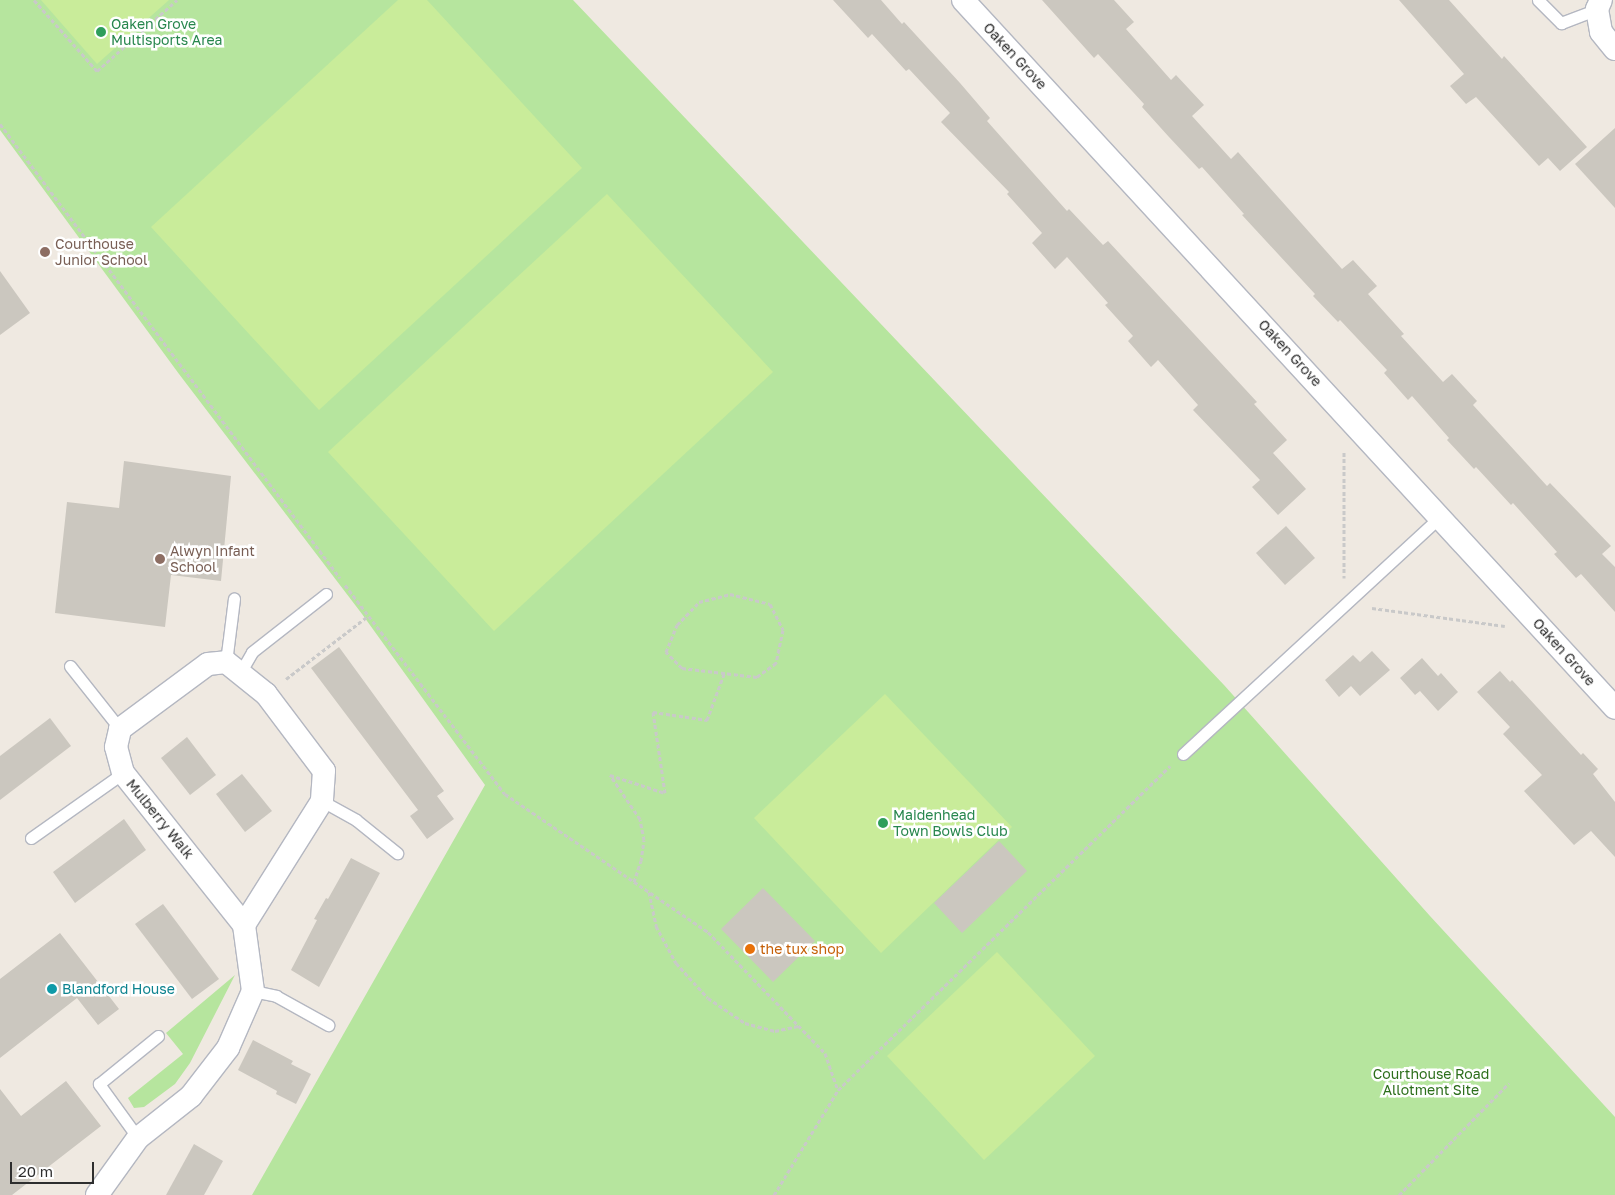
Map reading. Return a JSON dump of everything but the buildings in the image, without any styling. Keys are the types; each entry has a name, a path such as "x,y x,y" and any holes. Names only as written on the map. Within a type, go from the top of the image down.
{"street":[{"name":"Oaken Grove","path":"963,0 1615,708"},
{"path":"1599,4 1601,32 1615,49"},
{"path":"97,1195 138,1138 191,1096 228,1048 253,991 244,925 322,801 324,770 266,694 233,668 208,664 120,729"},
{"name":"Mulberry Walk","path":"120,729 116,747 123,773 244,925"}],"lane":[{"path":"1538,0 1560,23 1599,4"},
{"path":"1183,754 1440,517"},
{"path":"233,668 326,594"},
{"path":"233,668 234,599"},
{"path":"70,666 120,729"},
{"path":"31,838 123,773"},
{"path":"322,801 356,820 397,853"},
{"path":"253,991 276,996 328,1025"},
{"path":"138,1138 99,1084 158,1036"}],"path":[{"path":"34,0 97,72 177,0"},
{"path":"0,124 368,616 505,794 708,932 825,1053 838,1090"},
{"path":"730,594 770,604 783,630 776,663 757,677 724,674 682,668 666,652 677,625 699,602 730,594"},
{"path":"266,694 368,616"},
{"path":"634,882 641,861 644,840 640,819 610,775 665,793 653,712 707,720 724,674"},
{"path":"774,1195 838,1090 1183,754"},
{"path":"649,892 656,926 676,963 708,998 745,1023 775,1031 799,1026"},
{"path":"1399,1195 1509,1083"}],"green space":[{"name":"Courthouse Road Allotment Site","path":"0,0 573,0 1224,685 1430,916 1615,1117 1615,1195 252,1195 485,785 362,614 179,374 0,130"},
{"name":"Oaken Grove Multisports Area","path":"41,0 169,0 97,64"},
{"path":"398,0 427,0 582,168 319,410 151,227"},
{"path":"607,194 773,372 494,631 328,452"},
{"name":"Maidenhead Town Bowls Club","path":"885,694 1012,827 881,953 754,818"},
{"path":"997,952 1095,1056 984,1160 887,1056"},
{"path":"235,975 190,1063 175,1084 144,1107 134,1108 128,1098 183,1054 166,1033"}],"place":[{"name":"Oaken Grove Multisports Area","path":"101,32"},
{"name":"Courthouse Junior School","path":"45,252"},
{"name":"Alwyn Infant School","path":"160,559"},
{"name":"Maidenhead Town Bowls Club","path":"883,823"},
{"name":"the tux shop","path":"750,949"},
{"name":"Blandford House","path":"52,989"}]}
